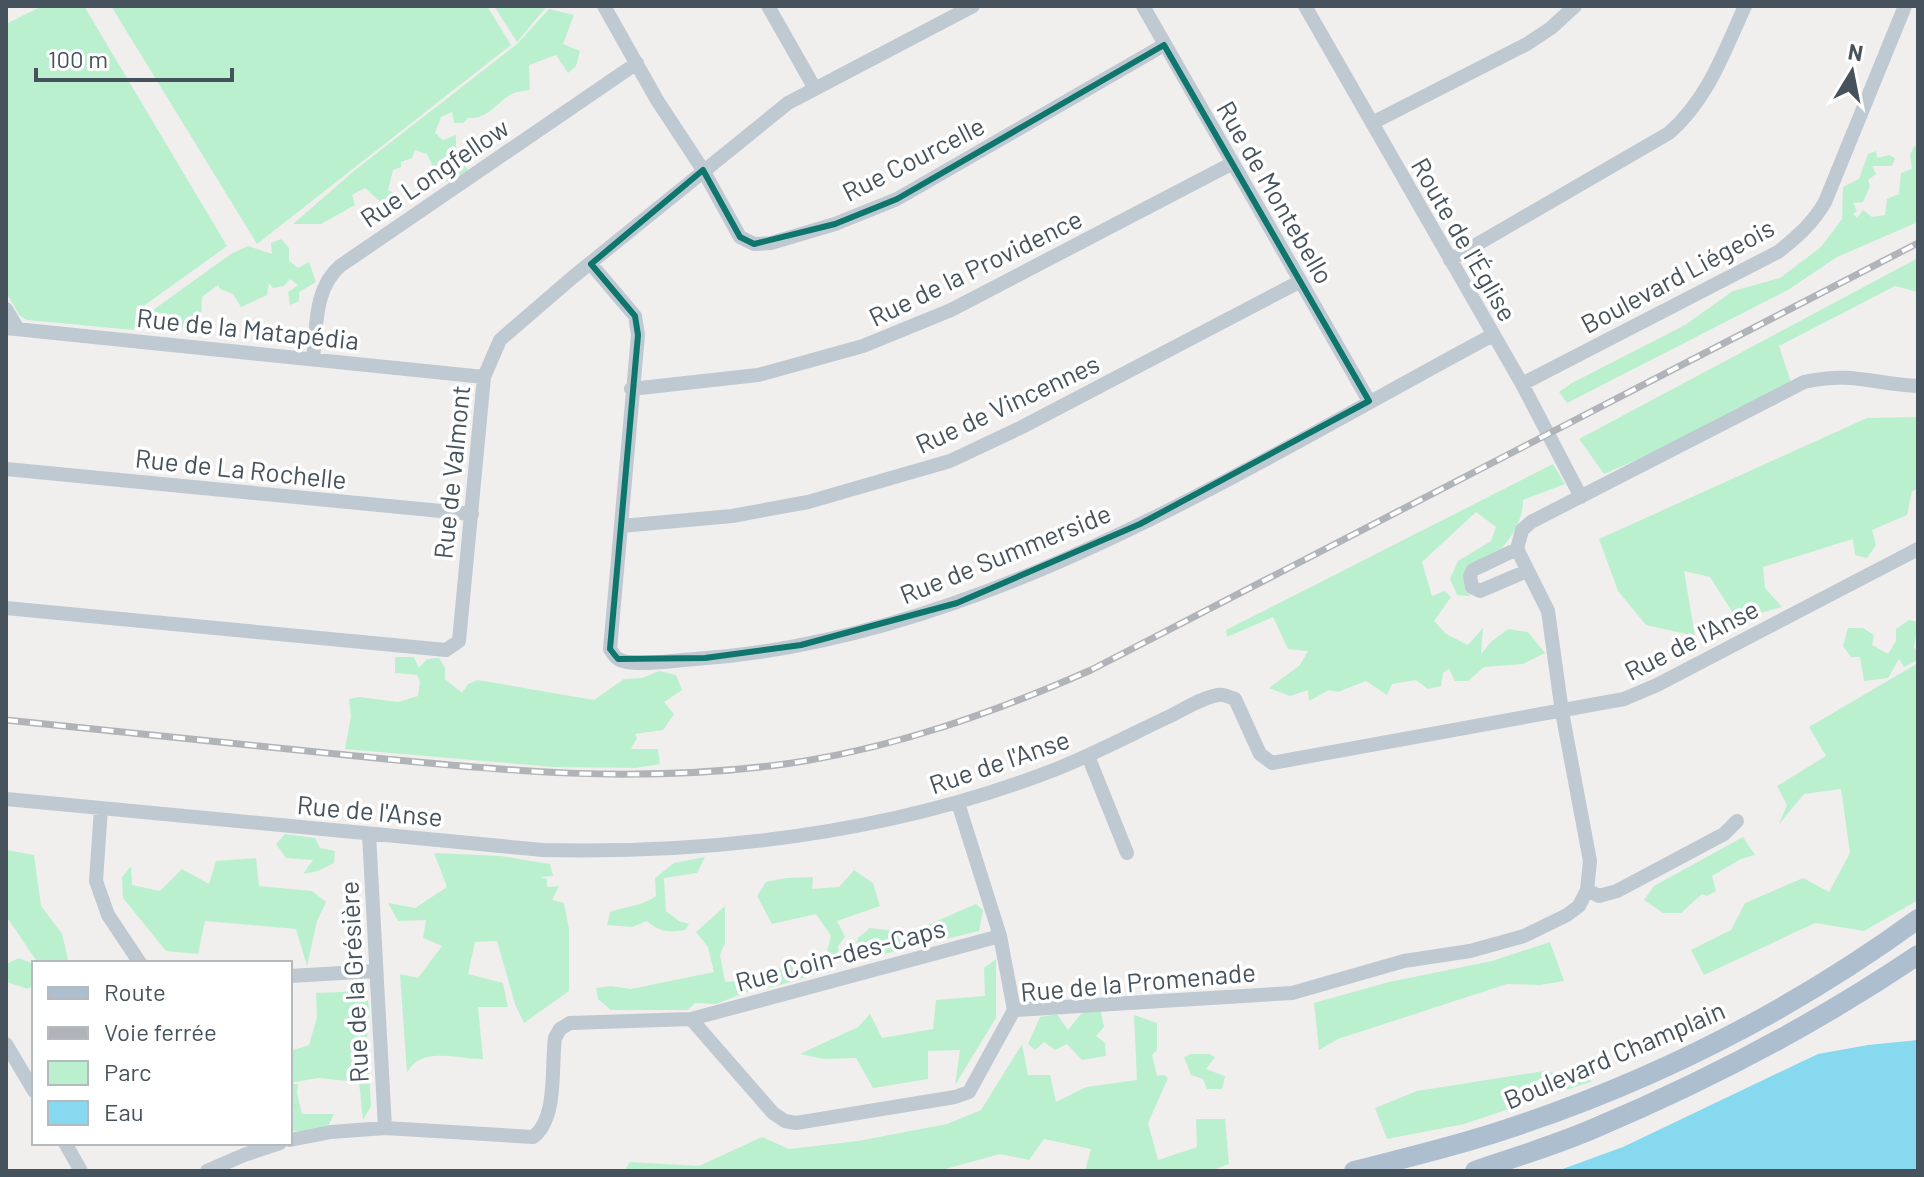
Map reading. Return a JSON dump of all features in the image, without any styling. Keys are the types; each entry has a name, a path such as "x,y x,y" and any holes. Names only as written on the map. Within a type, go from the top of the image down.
{"main road":[{"name":"Boulevard Champlain","path":"1354,1171 1506,1129 1642,1077 1702,1050 1801,996 1918,919"},
{"name":"Boulevard Champlain","path":"1475,1171 1595,1129 1722,1068 1870,987 1918,955"}],"street":[{"path":"604,6 657,100 703,170"},
{"path":"768,6 814,87"},
{"path":"941,6 949,19"},
{"name":"Rue de Valmont","path":"6,608 446,650 459,641 484,377 500,340 788,103 973,6"},
{"name":"Rue de Montebello","path":"1143,6 1369,401"},
{"name":"Route de l'Église","path":"1305,6 1522,384 1581,497"},
{"path":"1372,123 1527,44 1575,6"},
{"path":"1450,260 1669,133 1687,117 1703,96 1745,6"},
{"name":"Boulevard Liégeois","path":"1522,384 1778,252 1798,236 1816,218 1825,202 1905,6"},
{"name":"Rue Courcelle","path":"703,170 740,237 754,244 771,243 835,224 897,199 1164,45"},
{"name":"Rue Longfellow","path":"313,358 321,296 327,278 340,266 637,63"},
{"name":"Rue de la Providence","path":"631,389 758,375 863,346 951,310 1231,164"},
{"name":"Rue de Summerside","path":"591,264 635,316 638,335 610,649 618,659 631,663 705,658 801,645 943,607 1055,564 1140,524 1493,335"},
{"name":"Rue de Vincennes","path":"621,526 732,516 808,502 950,461 1022,427 1299,282"},
{"path":"6,309 12,328"},
{"name":"Rue de la Matapédia","path":"12,328 484,377"},
{"path":"1737,821 1724,834 1617,891 1599,896 1587,890 1590,861 1562,712 1548,611 1517,549 1522,530 1531,522 1804,382 1830,376 1860,377 1918,386"},
{"name":"Rue de La Rochelle","path":"6,469 472,514"},
{"path":"1517,549 1473,570 1470,576 1472,587 1480,591 1527,571"},
{"name":"Rue de l'Anse","path":"6,799 543,850 624,852 706,848 808,836 958,803 1018,784 1088,756 1200,700 1222,694 1235,699 1260,754 1272,763 1624,699 1657,685 1918,549"},
{"path":"1088,756 1127,853"},
{"path":"958,803 1000,936 1014,1010"},
{"path":"101,808 96,881 108,915 139,961"},
{"name":"Rue de la Grésière","path":"369,834 385,1128"},
{"name":"Rue de la Promenade","path":"691,1019 773,1113 785,1121 796,1123 955,1097 969,1092 1014,1010 1292,993 1404,961 1470,951 1524,936 1567,915 1579,906 1587,890"},
{"name":"Rue Coin-des-Caps","path":"691,1019 1000,936"},
{"path":"292,976 376,971"},
{"path":"292,1140 331,1132 385,1128 533,1137 542,1131 549,1111 553,1053 560,1029 570,1023 585,1021 691,1019"},
{"path":"6,1044 32,1088"},
{"path":"66,1145 81,1171"},
{"path":"207,1171 274,1145"}],"highlighted area":[{"path":"1164,45 1369,401 1140,524 957,603 801,645 705,658 618,659 610,649 638,335 635,316 591,264 703,170 740,237 754,244 835,224 897,199"}],"green space":[{"path":"42,6 84,6 227,246 138,310 134,330 27,320 19,315 6,292 6,24"},
{"path":"111,6 487,6 511,45 257,244"},
{"path":"494,6 547,6 517,42"},
{"path":"549,9 574,15 563,44 580,51 576,66 568,73 556,55 529,65 530,90 512,94 486,114 468,118 463,123 454,123 452,112 441,117 435,133 443,140 456,135 456,155 468,170 450,182 439,179 427,154 415,150 412,158 401,162 401,167 393,170 388,190 401,197 403,211 386,207 365,188 352,195 355,205 321,224 293,224 355,170 517,44"},
{"path":"1914,146 1918,147 1918,222 1837,257 1788,290 1567,403 1559,392 1685,325 1733,291 1780,278 1821,247 1842,219 1843,187 1859,179 1868,154 1876,151 1877,158 1889,155 1895,158 1892,166 1872,166 1876,174 1868,180 1870,186 1863,202 1853,203 1857,211 1853,214 1857,218 1863,210 1872,217 1885,215 1887,199 1899,194 1901,173 1912,169 1910,155"},
{"path":"281,239 289,248 289,261 298,268 309,262 316,282 299,292 299,301 290,305 288,292 298,285 290,279 284,286 273,288 269,283 267,295 241,307 233,294 220,289 218,285 202,297 201,321 168,332 146,315 231,254 248,246 272,254 271,243"},
{"path":"1918,258 1918,292 1895,286 1779,346 1794,391 1604,474 1579,439"},
{"path":"1918,417 1918,489 1912,491 1907,515 1872,530 1876,545 1867,558 1855,555 1853,539 1763,567 1765,588 1782,607 1708,628 1733,613 1710,577 1684,571 1695,636 1646,625 1618,591 1599,539 1867,418"},
{"path":"1553,464 1565,484 1523,500 1522,513 1511,536 1466,583 1470,596 1457,595 1450,579 1458,561 1491,541 1496,527 1476,512 1422,562 1432,596 1445,591 1451,597 1434,621 1446,634 1468,645 1483,628 1481,654 1508,629 1528,632 1545,653 1523,664 1484,667 1468,681 1455,681 1449,669 1443,673 1441,686 1428,689 1416,680 1392,684 1387,695 1366,681 1338,692 1329,690 1309,701 1308,690 1290,696 1269,688 1300,665 1308,651 1288,649 1273,617 1227,637 1226,630"},
{"path":"1909,620 1918,622 1914,648 1918,650 1918,660 1904,667 1899,659 1888,678 1864,681 1860,657 1851,657 1843,646 1848,628 1863,628 1874,635 1872,645 1888,654 1896,641 1896,629"},
{"path":"395,657 414,657 419,668 427,659 439,658 445,668 445,679 462,693 468,684 478,680 594,700 624,679 642,678 659,671 676,675 682,690 664,702 674,714 663,730 635,734 637,738 631,749 658,749 660,764 636,768 553,767 345,749 351,716 349,699 359,697 398,702 418,696 420,682 417,675 395,673"},
{"path":"1918,663 1918,900 1864,931 1815,923 1704,975 1691,950 1731,930 1745,903 1803,878 1829,892 1850,853 1841,789 1804,794 1779,824 1787,805 1777,786 1826,756 1809,727"},
{"path":"285,834 315,838 320,848 335,851 334,863 303,874 313,860 286,858 276,844"},
{"path":"1743,837 1755,855 1741,859 1712,876 1716,891 1707,896 1702,894 1681,913 1663,913 1644,900 1654,886"},
{"path":"6,850 34,855 41,906 62,934 69,961 37,961 6,916"},
{"path":"434,853 501,856 550,864 553,876 540,877 547,879 547,887 559,886 552,900 564,903 569,929 569,991 524,1023 515,1004 497,941 475,942 468,974 503,983 508,1007 478,1007 483,1059 431,1057 413,1064 407,1073 400,974 418,978 442,946 423,938 426,920 398,921 388,903 415,908 447,887"},
{"path":"705,857 697,873 664,878 666,911 689,924 685,930 664,931 647,921 632,927 607,925 610,912 656,896 655,878 674,863"},
{"path":"256,858 259,886 312,891 326,902 317,921 307,966 296,929 205,921 198,954 166,951 123,898 122,877 131,866 132,885 160,891 182,869 209,884 216,861"},
{"path":"854,870 873,883 880,906 837,921 845,937 838,946 839,959 825,971 747,992 716,1004 695,1003 688,1010 611,1010 598,999 596,988 611,986 631,989 714,972 708,947 696,932 725,906 725,943 720,955 725,982 756,980 788,965 818,963 826,956 831,936 816,914 772,924 757,896 766,882 786,878 813,877 812,889 839,887"},
{"path":"976,904 983,910 979,931 851,962 858,938 870,928 909,933"},
{"path":"1550,942 1564,981 1540,985 1507,984 1338,1039 1319,1050 1314,1003 1389,982 1492,961"},
{"path":"19,958 32,963 32,986 28,989 7,982 6,964"},
{"path":"996,959 996,1018 955,1085 960,1050 928,1051 928,1079 873,1088 856,1058 824,1059 800,1054 858,1027 870,1014 882,1038 933,1029 936,1000 985,996 984,968"},
{"path":"365,991 369,1006 367,1043 371,1106 363,1120 359,1082 318,1078 292,1083 292,1050 309,1045 317,1017 316,993"},
{"path":"1100,1007 1104,1027 1096,1036 1105,1043 1106,1056 1082,1060 1067,1044 1055,1050 1044,1042 1035,1050 1028,1044 1040,1017 1057,1014 1068,1030 1081,1014"},
{"path":"1134,1015 1157,1023 1157,1050 1152,1055 1157,1076 1168,1078 1148,1123 1158,1160 1197,1147 1196,1119 1225,1119 1229,1164 1210,1171 1085,1171 1091,1149 1044,1139 1029,1160 1000,1154 938,1171 624,1171 630,1162 699,1166 762,1137 789,1149 858,1141 947,1124 981,1110 1022,1044 1028,1075 1050,1075 1056,1102 1086,1087 1137,1080"},
{"path":"1191,1054 1215,1057 1206,1069 1225,1076 1222,1089 1207,1089 1203,1079 1191,1075 1184,1057"},
{"path":"1544,1071 1593,1081 1464,1124 1387,1139 1375,1108 1417,1091"},
{"path":"292,1084 298,1084 302,1114 334,1114 326,1131 292,1131"}],"water":[{"path":"1918,1040 1918,1171 1557,1171 1623,1147 1818,1054"}],"railway":[{"path":"6,720 411,761 570,773 730,770 785,764 864,749 979,715 1091,670 1918,243"}]}
